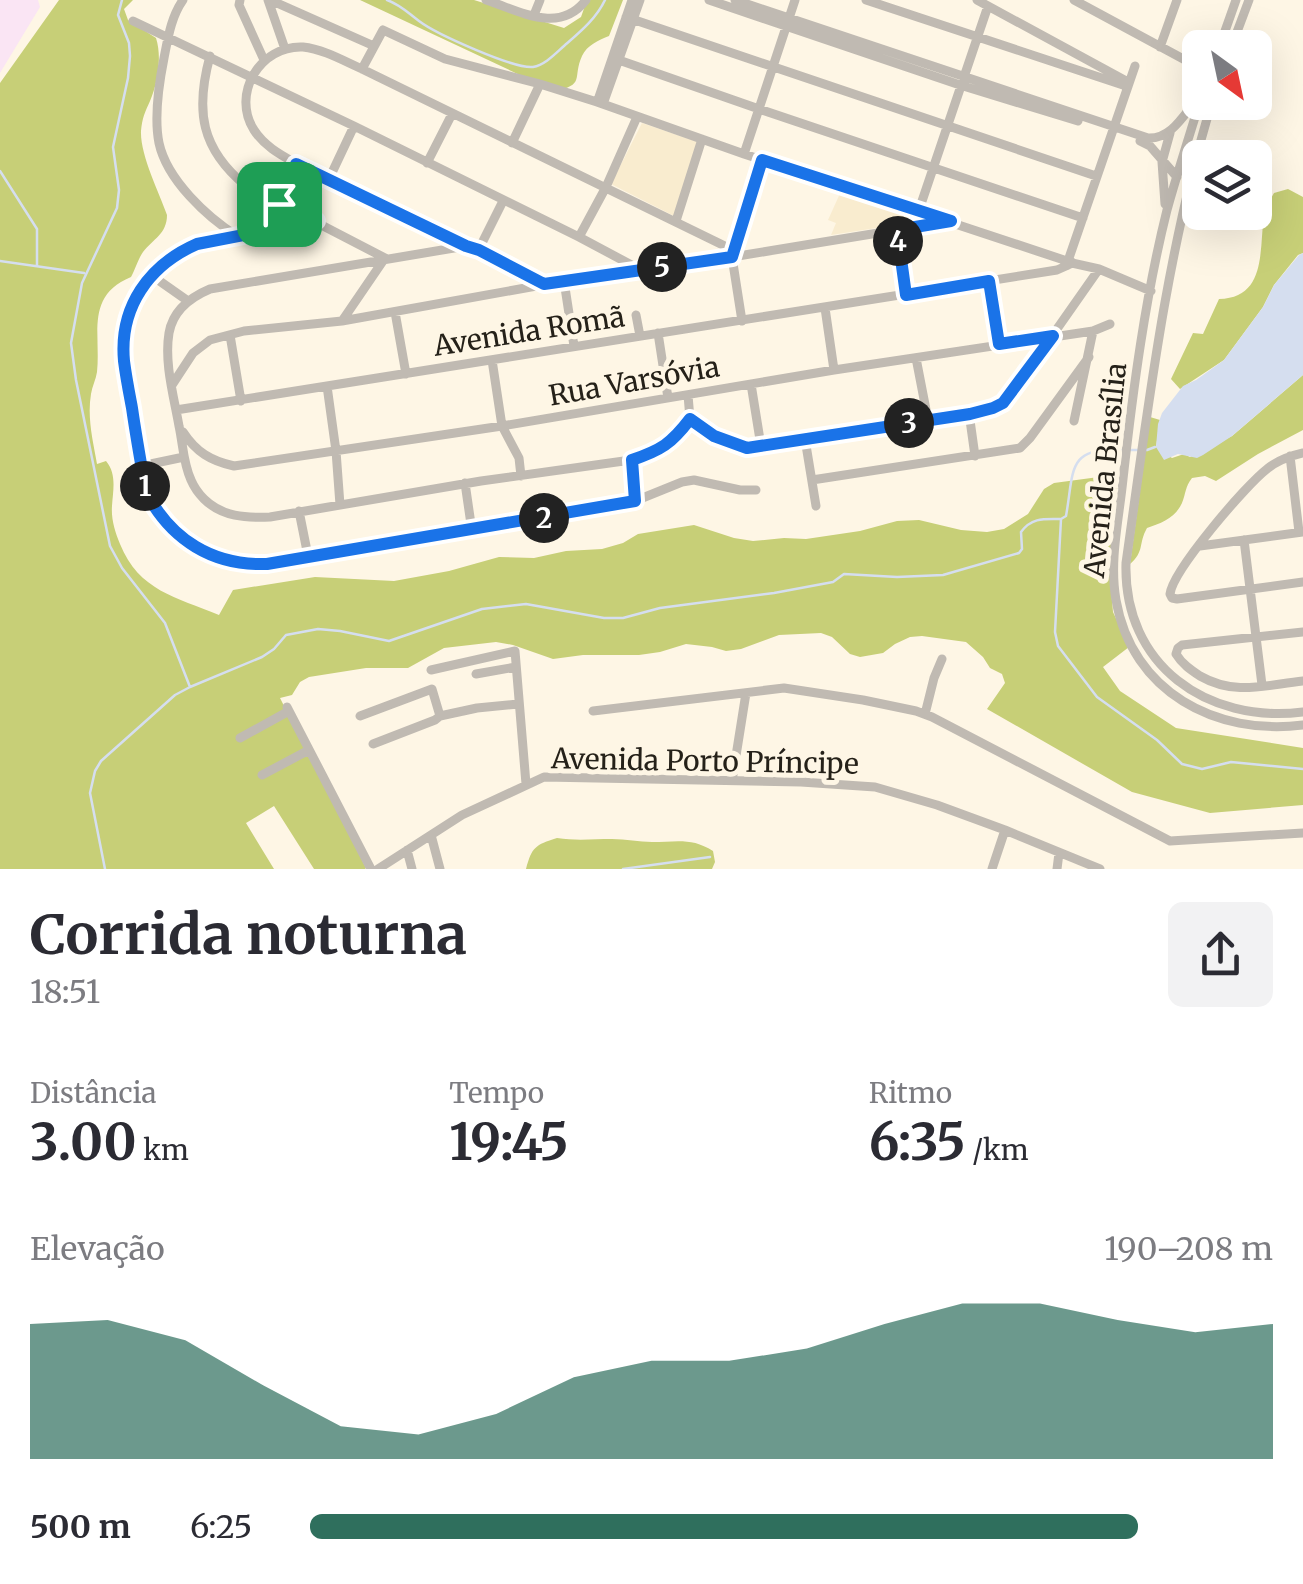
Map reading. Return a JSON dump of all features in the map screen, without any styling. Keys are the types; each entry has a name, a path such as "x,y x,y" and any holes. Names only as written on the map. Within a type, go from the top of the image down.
{"street":[{"path":"183,0 175,11 159,86 160,144 188,196 237,236"},
{"path":"240,0 238,5 264,60"},
{"path":"269,0 285,49"},
{"path":"269,0 374,46"},
{"path":"534,15 540,0"},
{"path":"491,1 545,19 560,19 578,10 586,0"},
{"path":"630,18 632,0"},
{"path":"600,103 640,0"},
{"path":"709,0 1148,138 1170,132 1182,118"},
{"path":"735,0 788,22"},
{"path":"744,154 795,0"},
{"path":"866,0 1054,64 1127,84"},
{"path":"976,0 1127,84"},
{"path":"1074,0 1182,58"},
{"path":"1160,46 1177,0"},
{"path":"1225,30 1236,0"},
{"path":"1238,30 1249,0"},
{"path":"919,210 988,6"},
{"path":"630,18 1096,176"},
{"path":"133,21 642,270"},
{"path":"362,69 382,30 445,58 600,103 1068,262 1100,269 1151,291"},
{"path":"1059,45 1086,74"},
{"path":"544,284 296,164 262,141 248,118 245,103 258,66 285,49 316,49 676,221 733,253"},
{"path":"210,56 202,90 203,118 226,170 246,186 385,258"},
{"path":"616,59 1083,218"},
{"path":"1054,64 1091,63"},
{"path":"1086,74 1091,63"},
{"path":"1068,262 1135,66"},
{"path":"512,144 540,84"},
{"path":"428,163 452,114"},
{"path":"579,237 637,117"},
{"name":"Avenida Brasília","path":"1193,120 1166,214 1136,375 1114,582 1121,620 1141,661 1163,688 1200,712 1236,724 1303,725"},
{"path":"328,179 354,126"},
{"path":"1112,128 1146,143 1176,177 1182,178"},
{"path":"1166,214 1162,162 1170,132"},
{"path":"676,221 702,139"},
{"path":"742,321 733,253 762,160"},
{"path":"279,204 296,164"},
{"path":"479,250 503,201"},
{"name":"Avenida Brasília","path":"1182,212 1160,320 1146,418 1125,575 1128,597 1149,649 1170,675 1202,698 1254,714 1303,712"},
{"path":"316,221 197,244 179,252 152,275 132,303 124,358 146,492 156,512 186,541 218,556 247,564 267,564 635,501 675,483 694,480 756,490"},
{"path":"172,385 193,354 210,340 244,332 342,322 544,284 951,221"},
{"path":"897,230 906,295"},
{"path":"466,246 210,289 188,301 178,312 170,332 172,385 184,457 190,479 201,497 218,510 245,518 270,517 464,483 632,460 661,450 674,440 690,419 688,395"},
{"path":"342,322 385,258"},
{"name":"Avenida Romã","path":"176,410 1057,270 1068,262"},
{"path":"690,419 714,436 747,448 993,408 1003,403 1100,269"},
{"path":"152,275 188,301"},
{"path":"564,281 574,346"},
{"path":"989,281 999,344"},
{"path":"825,308 834,370"},
{"path":"395,312 406,374"},
{"path":"636,315 640,336"},
{"name":"Rua Varsóvia","path":"180,427 204,456 234,466 1093,331 1110,324"},
{"path":"1074,421 1093,331"},
{"path":"658,333 668,398"},
{"path":"230,335 241,400"},
{"path":"916,358 928,420"},
{"path":"812,480 1023,446 1089,358"},
{"path":"492,360 502,426 519,458 521,476"},
{"path":"750,384 761,446"},
{"path":"327,386 340,505"},
{"path":"970,414 975,456"},
{"path":"805,439 816,506"},
{"path":"1303,453 1276,463 1258,477 1200,546 1173,582 1170,594 1177,598 1303,582"},
{"path":"1200,546 1301,532 1290,456"},
{"path":"141,466 184,457"},
{"path":"519,458 542,473"},
{"path":"632,460 635,501"},
{"path":"464,483 472,530"},
{"path":"299,511 308,556"},
{"path":"1244,540 1262,686"},
{"path":"1303,632 1182,646 1176,651 1179,660 1219,686 1303,681"},
{"path":"431,670 515,652 526,784"},
{"path":"925,714 942,659"},
{"path":"476,674 516,667"},
{"path":"593,711 784,688 811,692 925,714 1170,841 1303,833"},
{"path":"360,716 432,689 440,716"},
{"path":"732,781 746,693"},
{"path":"372,744 440,716 518,704"},
{"path":"240,738 288,709 375,869"},
{"path":"262,775 309,750"},
{"name":"Avenida Porto Príncipe","path":"375,869 462,815 544,776 875,788 1005,830 1100,869"},
{"path":"992,869 1005,830"},
{"path":"431,834 440,869"},
{"path":"408,850 412,869"},
{"path":"1057,869 1059,852"}],"shaded area":[{"path":"0,0 38,0 40,7 0,73"},
{"path":"642,123 698,142 674,216 611,184"},
{"path":"842,189 923,216 922,221 831,235 836,223 828,220"}],"green space":[{"path":"59,0 133,0 124,9 128,20 156,38 158,45 157,78 141,131 166,222 141,255 131,277 116,285 101,305 90,412 97,464 106,461 113,477 112,516 118,539 137,572 160,590 219,615 233,590 315,577 394,581 499,557 534,558 602,549 638,534 694,525 753,541 806,539 919,520 987,532 1004,529 1028,514 1044,489 1054,483 1121,474 1109,566 1113,612 1129,647 1103,667 1120,691 1176,728 1303,748 1303,805 1210,813 1132,792 987,709 1005,683 1002,674 990,668 966,642 910,637 883,653 860,657 821,633 779,635 726,651 686,644 639,655 553,659 496,642 444,648 408,668 366,668 309,677 300,682 292,695 280,698 365,869 314,869 274,806 246,823 274,869 0,869 0,83"},
{"path":"360,0 474,0 564,28 581,17 587,0 623,0 609,36 584,52 574,83 554,91"},
{"path":"1288,189 1303,197 1303,253 1274,285 1263,307 1224,360 1180,389 1171,379 1193,333 1203,334 1219,299 1235,296 1253,281 1263,230 1272,230 1274,193"},
{"path":"1303,375 1303,430 1216,481 1205,476 1192,478 1176,513 1147,528 1138,555 1130,564 1150,417 1160,420 1156,447 1172,458 1184,454 1190,457 1232,436"},
{"path":"557,838 691,842 713,851 715,862 712,869 526,869 536,848"}],"water":[{"path":"1303,253 1303,375 1232,436 1203,455 1197,458 1178,454 1164,460 1156,447 1162,413 1183,386 1224,360 1263,307 1274,285"}],"waterway":[{"path":"122,0 118,15 130,56 113,147 119,190 117,208 82,283 71,343 110,546 122,568 165,623 190,687"},
{"path":"387,0 458,42 493,57 533,67 550,58 582,30 605,0"},
{"path":"0,171 37,229 37,266"},
{"path":"0,261 84,273"},
{"path":"1129,450 1155,447"},
{"path":"1121,450 1090,453 1076,465 1072,475 1066,516 1061,519 1055,632 1058,646 1097,697 1157,740 1182,764 1202,769 1231,762 1303,769"},
{"path":"105,869 90,793 101,761 175,695 262,657 286,635 318,629 389,641 482,609 526,604 623,618 660,608 833,582 844,574 943,575 1019,553 1025,527 1039,520 1061,519"},
{"path":"623,869 710,857"}],"route":[{"path":"762,160 951,221 897,230 906,295 989,281 999,344 1053,336 1010,396 993,408 747,448 714,436 690,419 661,450 632,460 635,501 267,564 247,564 186,541 156,512 146,492 141,466 124,358 126,334 132,303 146,281 179,252 197,244 316,221 279,204 296,164 544,284 732,257 762,160"}]}
